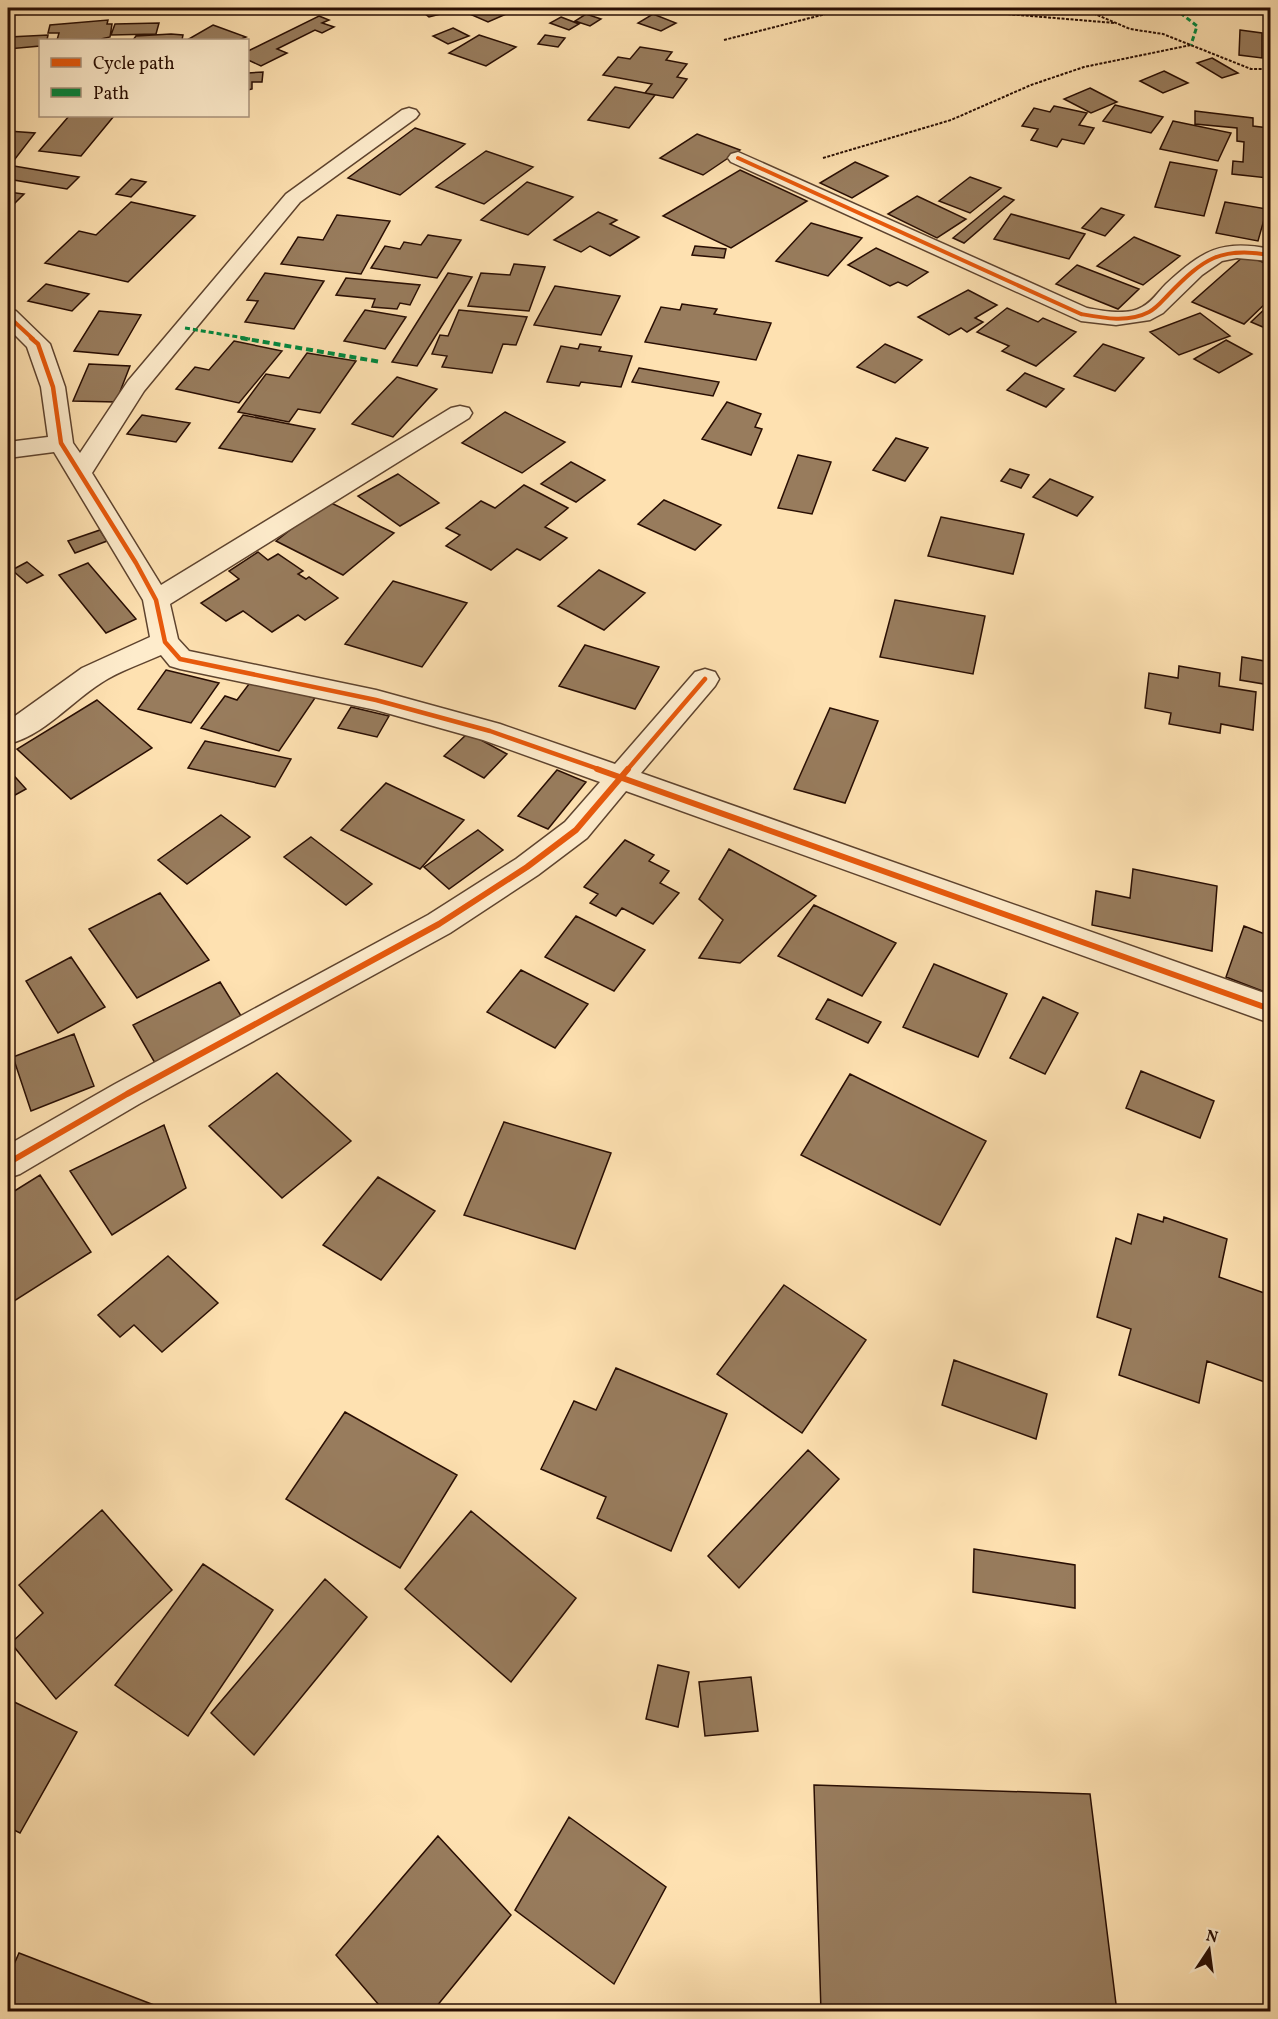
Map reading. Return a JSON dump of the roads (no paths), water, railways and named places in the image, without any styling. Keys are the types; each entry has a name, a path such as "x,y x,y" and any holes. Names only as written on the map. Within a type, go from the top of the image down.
{"street":[{"path":"80,473 135,386 293,198 409,114"},
{"path":"738,158 988,269 1071,309 1099,318 1119,319 1150,312 1204,262 1221,253 1242,249 1270,255"},
{"path":"8,316 38,344 53,387 61,443 156,600 165,642 180,659 376,700 479,728 1270,1009"},
{"path":"156,600 460,413"},
{"path":"8,450 61,443"},
{"path":"8,734 33,719 92,675 165,642"},
{"path":"8,1163 127,1094 439,924 527,867 576,830 705,679"}]}
